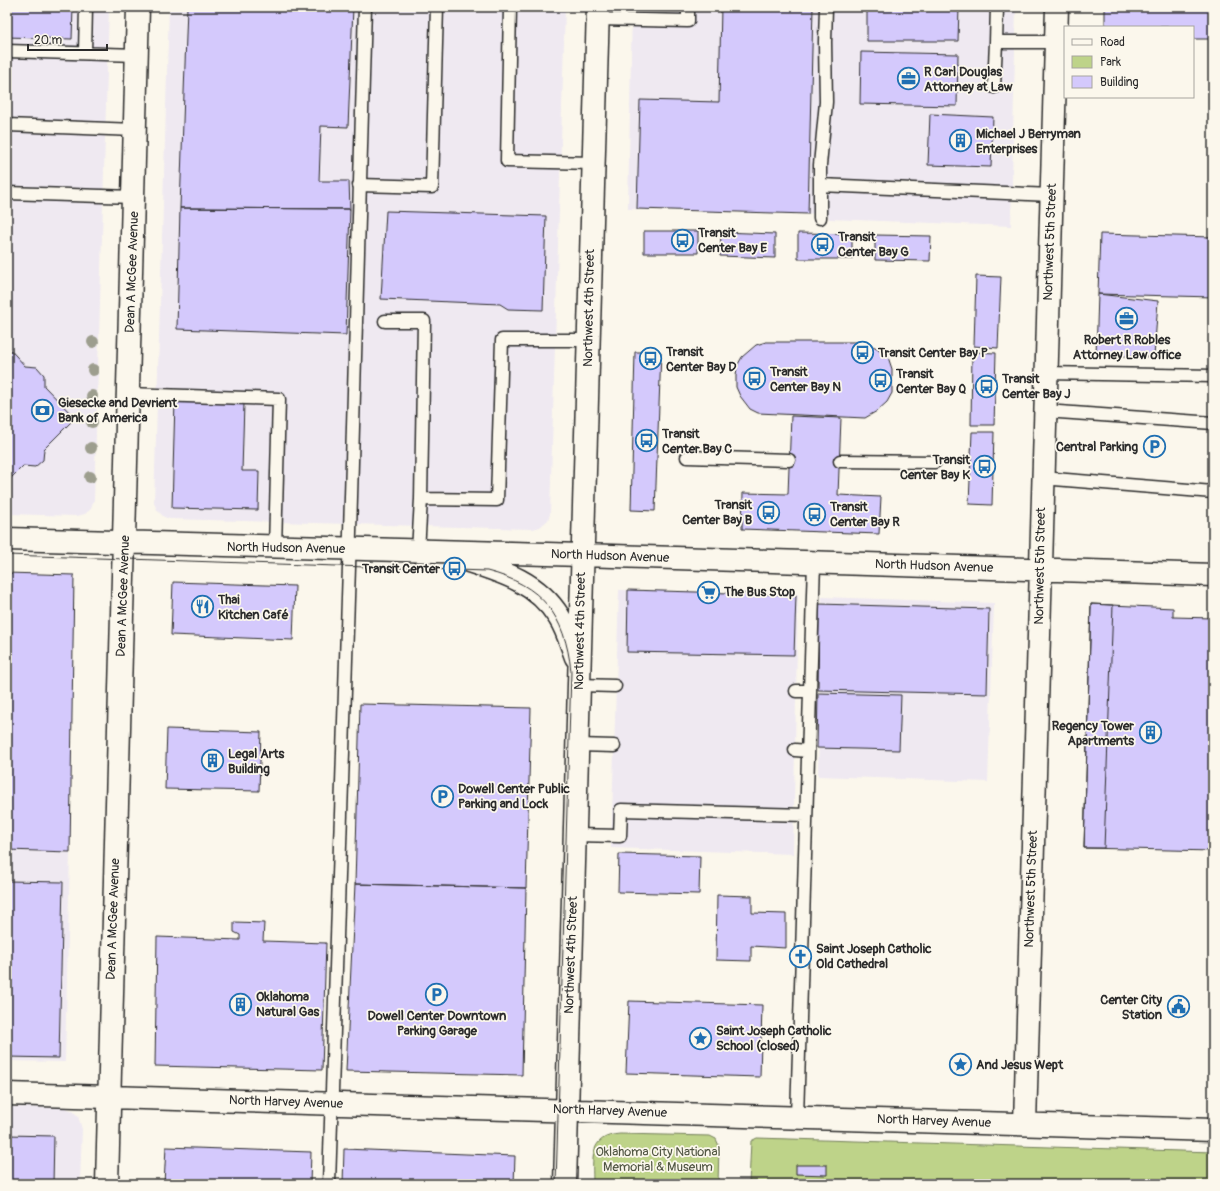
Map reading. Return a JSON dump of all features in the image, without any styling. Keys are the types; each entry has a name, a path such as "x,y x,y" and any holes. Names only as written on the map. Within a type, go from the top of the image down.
{"street":[{"name":"Dean A McGee Avenue","path":"107,1184 108,1097 134,197 138,7"},
{"name":"Northwest 5th Street","path":"1025,1124 1042,478 1057,7"},
{"name":"Northwest 4th Street","path":"565,1184 598,13"},
{"name":"North Hudson Avenue","path":"7,540 582,555 1213,575"},
{"path":"442,552 506,574 524,582 538,591 560,617 580,675"},
{"name":"North Harvey Avenue","path":"7,1094 1213,1130"}],"lane":[{"path":"85,53 86,7"},
{"path":"329,1184 350,549 365,7"},
{"path":"359,185 432,187 437,7"},
{"path":"510,7 507,161 593,163"},
{"path":"598,13 688,21 688,7"},
{"path":"820,218 820,185 826,102 826,7"},
{"path":"994,87 997,7"},
{"path":"996,42 1056,42"},
{"path":"7,51 137,55"},
{"path":"7,125 135,130"},
{"path":"820,185 1051,195"},
{"path":"7,193 134,197"},
{"path":"385,320 424,321 418,551"},
{"path":"420,499 497,500 502,340 588,340"},
{"path":"1046,373 1213,376"},
{"path":"128,394 279,399 274,548"},
{"path":"1045,411 1213,423"},
{"path":"688,457 789,460"},
{"path":"840,461 935,462"},
{"path":"1042,478 1213,492"},
{"path":"796,1117 814,562"},
{"path":"580,675 615,686"},
{"path":"796,692 810,692"},
{"path":"578,745 614,746"},
{"path":"795,750 808,751"},
{"path":"575,835 620,836 621,810 806,815"}],"shaded area":[{"path":"7,7 109,7 94,500 91,509 85,514 77,516 7,514"},
{"path":"169,7 565,7 550,514 548,520 540,527 533,529 170,519 164,517 157,510 154,503"},
{"path":"632,7 1016,7 1011,226 829,219 828,214 628,209"},
{"path":"619,590 798,594 793,854 611,848"},
{"path":"822,597 994,603 988,782 818,776"},
{"path":"7,850 70,852 65,1062 7,1061"},
{"path":"7,1107 65,1108 73,1111 78,1116 82,1129 80,1184 7,1184"}],"green space":[{"name":"Oklahoma City National Memorial & Museum","path":"620,1134 710,1136 716,1139 719,1146 718,1184 593,1184 593,1158 594,1150 597,1144 602,1139"},
{"name":"Oklahoma City National Memorial & Museum","path":"757,1138 1213,1152 1213,1184 749,1184 751,1141"}],"building":[{"path":"7,7 73,7 72,39 7,37"},
{"path":"187,7 353,7 348,127 321,126 319,181 349,181 350,209 180,208"},
{"path":"721,7 813,7 808,214 637,209 640,100 719,102"},
{"path":"867,7 959,7 958,41 867,41"},
{"path":"1105,7 1213,7 1213,39 1194,39 1194,26 1105,26"},
{"name":"R Carl Douglas Attorney at Law","path":"861,52 958,54 957,106 860,104"},
{"name":"Michael J Berryman Enterprises","path":"930,114 993,117 991,167 928,165"},
{"path":"180,208 350,209 346,335 177,329"},
{"path":"386,211 546,216 543,310 508,309 500,304 381,299"},
{"path":"644,231 698,231 698,253 644,253"},
{"path":"721,232 775,234 775,258 720,256"},
{"path":"798,233 852,234 852,259 798,259"},
{"path":"1100,234 1213,237 1213,297 1098,294"},
{"path":"875,235 931,236 930,261 875,260"},
{"path":"976,276 1001,277 998,348 974,346"},
{"name":"Robert R Robles Attorney Law office","path":"1098,294 1158,301 1154,357 1096,355"},
{"path":"766,342 864,342 877,348 888,357 892,369 892,393 887,402 877,411 865,418 758,413 750,409 740,396 736,387 737,366 742,357 756,345"},
{"path":"7,346 25,366 37,367 44,375 44,386 75,418 44,449 43,460 35,467 23,466 7,482"},
{"path":"635,352 661,352 655,511 631,510"},
{"path":"972,352 996,353 994,425 971,425"},
{"path":"175,401 244,403 242,471 259,471 258,510 172,508"},
{"path":"791,416 841,418 838,495 881,497 879,534 742,529 743,493 788,494"},
{"path":"972,432 994,432 992,505 969,504"},
{"path":"7,573 74,575 70,852 7,850"},
{"path":"173,582 295,586 293,640 171,635"},
{"path":"628,590 796,595 794,655 627,652"},
{"path":"819,604 989,609 987,694 818,690"},
{"name":"Regency Tower Apartments","path":"1091,604 1173,608 1173,617 1213,618 1213,851 1084,848"},
{"path":"1091,604 1113,605 1104,848 1084,848"},
{"path":"818,693 901,695 899,750 817,748"},
{"name":"Dowell Center Public Parking and Lock","path":"360,704 531,708 526,888 355,884"},
{"name":"Legal Arts Building","path":"167,729 261,732 259,791 165,789"},
{"path":"619,854 700,856 699,894 618,892"},
{"path":"7,881 63,882 59,1058 7,1057"},
{"name":"Dowell Center Downtown Parking Garage","path":"355,884 526,888 522,1075 346,1071"},
{"path":"717,895 752,896 752,913 786,914 786,948 751,946 751,961 716,960"},
{"name":"Oklahoma Natural Gas","path":"234,922 264,923 263,941 326,943 322,1070 155,1066 157,937 240,940 240,935 234,932"},
{"path":"629,1001 762,1005 760,1077 626,1073"},
{"path":"7,1135 54,1136 53,1184 7,1184"},
{"path":"166,1147 311,1152 310,1184 164,1184"},
{"path":"344,1149 515,1156 514,1184 343,1184"},
{"path":"796,1165 827,1165 827,1175 796,1174"}],"tram line":[{"path":"7,555 487,571 506,577 522,585 536,594 547,605 556,618 563,634 568,651 571,671 556,1184"}],"place":[{"name":"R Carl Douglas Attorney at Law","path":"909,79"},
{"name":"Michael J Berryman Enterprises","path":"961,141"},
{"name":"Transit Center Bay E","path":"682,240"},
{"name":"Transit Center Bay G","path":"822,244"},
{"name":"Robert R Robles Attorney Law office","path":"1127,318"},
{"name":"Transit Center Bay P","path":"862,353"},
{"name":"Transit Center Bay D","path":"650,359"},
{"name":"Transit Center Bay N","path":"755,379"},
{"name":"Transit Center Bay Q","path":"880,381"},
{"name":"Transit Center Bay J","path":"987,386"},
{"name":"Giesecke and Devrient Bank of America","path":"43,410"},
{"name":"Transit Center Bay C","path":"647,441"},
{"name":"Central Parking","path":"1154,447"},
{"name":"Transit Center Bay K","path":"985,467"},
{"name":"Transit Center Bay B","path":"768,512"},
{"name":"Transit Center Bay R","path":"815,514"},
{"name":"Transit Center","path":"455,569"},
{"name":"The Bus Stop","path":"709,592"},
{"name":"Thai Kitchen Café","path":"203,607"},
{"name":"Regency Tower Apartments","path":"1150,733"},
{"name":"Legal Arts Building","path":"213,761"},
{"name":"Dowell Center Public Parking and Lock","path":"443,796"},
{"name":"Saint Joseph Catholic Old Cathedral","path":"800,956"},
{"name":"Dowell Center Downtown Parking Garage","path":"437,994"},
{"name":"Oklahoma Natural Gas","path":"240,1004"},
{"name":"Center City Station","path":"1178,1007"},
{"name":"Saint Joseph Catholic School (closed)","path":"701,1038"},
{"name":"And Jesus Wept","path":"960,1065"}]}
